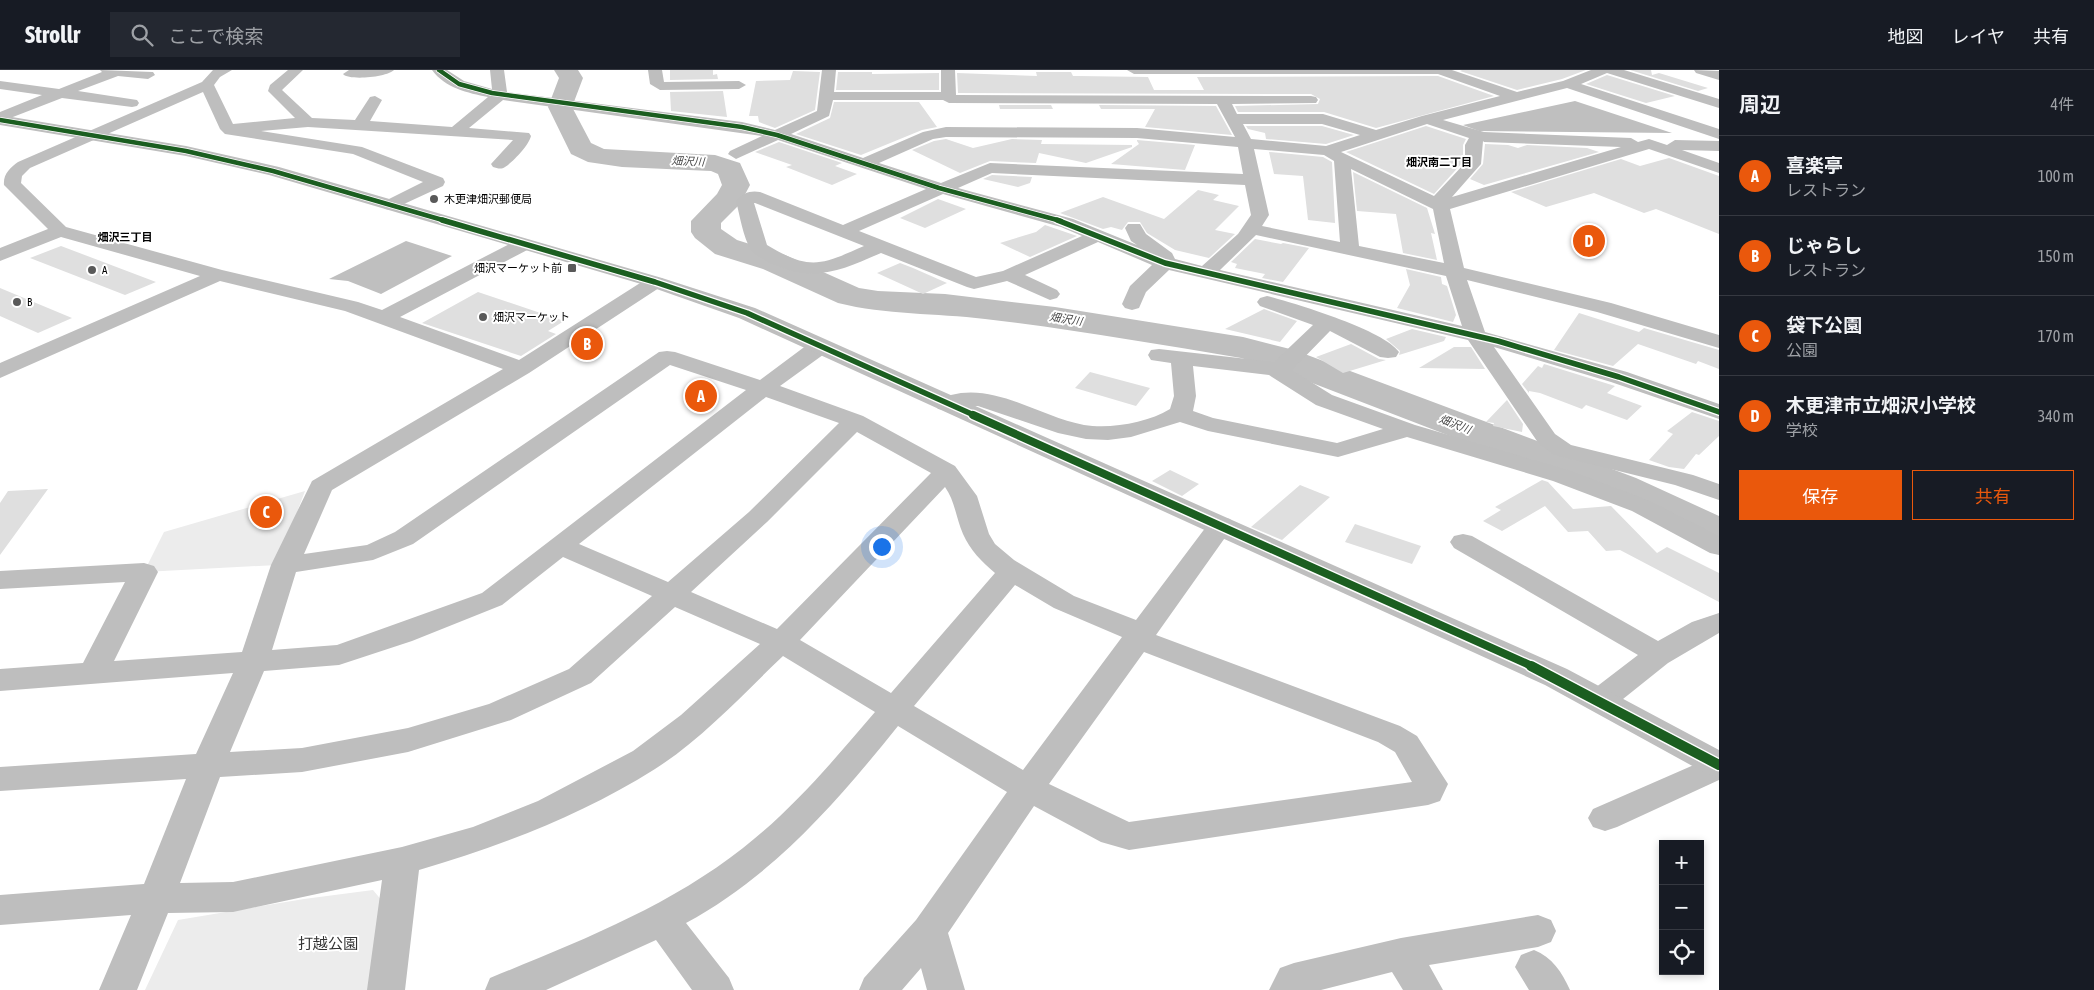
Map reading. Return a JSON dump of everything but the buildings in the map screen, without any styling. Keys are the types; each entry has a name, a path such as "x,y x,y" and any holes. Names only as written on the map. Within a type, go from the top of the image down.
{"street":[{"path":"226,70 215,74 207,85 24,165 14,173 12,180 19,192 60,231 218,274 351,306 521,368"},
{"path":"296,70 274,88 308,122"},
{"path":"350,74 388,70"},
{"path":"439,70 444,75 471,89 500,95 595,108 741,113 777,134 862,164 939,188 1068,223 1165,263 1549,354 1719,412"},
{"path":"497,70 500,95"},
{"path":"655,70 657,84 660,86 739,86"},
{"path":"738,70 741,113"},
{"path":"736,154 824,113 829,70"},
{"path":"948,70 949,99 1311,100 1290,71"},
{"path":"1134,70 1439,70 1516,97"},
{"path":"1334,154 1427,119 1568,84 1603,70"},
{"path":"1610,70 1719,104"},
{"path":"1701,70 1719,76"},
{"path":"0,117 112,71 148,75"},
{"path":"1568,84 1719,134"},
{"path":"0,85 132,103"},
{"path":"207,85 228,129"},
{"path":"456,131 500,95"},
{"path":"826,96 949,96"},
{"path":"1085,99 1099,133"},
{"path":"360,125 375,100"},
{"path":"1215,275 1252,229 1260,215 1245,142 1222,100"},
{"path":"1232,119 1323,119 1378,136"},
{"path":"1427,119 1478,136 1719,146"},
{"path":"0,120 230,160 654,282 747,313 1556,677 1602,699 1719,766"},
{"path":"228,129 308,122 522,136 522,140 499,164"},
{"path":"228,129 356,150 437,182 391,205"},
{"path":"862,164 938,133 1137,133 1245,142 1334,154 1438,205 1649,144 1719,168"},
{"path":"1438,205 1472,164 1473,145 1478,136"},
{"path":"1334,154 1350,250"},
{"path":"843,231 939,188 990,168 1254,180"},
{"path":"880,246 825,269 803,270 784,264 759,248 745,201 754,196 843,231 967,281 980,282 1009,275 1099,235"},
{"path":"1438,205 1455,272 1476,336 1547,439 1563,450 1684,480 1719,492"},
{"path":"1132,304 1137,290 1165,263 1165,257 1138,237 1134,228"},
{"path":"1252,229 1596,304 1719,342"},
{"path":"0,255 60,231"},
{"path":"384,318 524,244"},
{"path":"0,371 218,274"},
{"path":"1009,275 1050,294"},
{"path":"1215,275 1239,290 1366,337 1388,352"},
{"path":"118,990 208,765 253,662 285,565 321,486 521,368 654,282"},
{"path":"1278,371 1326,323"},
{"path":"0,680 339,655 402,634 492,599 763,388 819,347"},
{"path":"946,404 967,398 980,399 1064,428 1102,435 1135,431 1178,414 1182,410 1184,402 1170,356 1241,363 1278,371 1324,400 1407,430 1562,476 1641,506 1719,547"},
{"path":"285,565 373,552 404,538 667,357 763,388 855,421 946,471 964,496 976,534 985,549 1011,572 1064,602 1138,636 1389,734 1406,744 1431,784 1428,792 1129,836 1113,832 1028,788 781,642 561,546"},
{"path":"1178,414 1208,424 1338,450 1407,430"},
{"path":"0,779 302,760 408,740 500,712 580,676 758,517 855,421"},
{"path":"0,910 156,898 233,897 402,861 481,838 550,810 605,783 644,760 692,723 781,642 946,471"},
{"path":"878,990 929,932 1028,788 1221,525"},
{"path":"1463,542 1658,654"},
{"path":"0,580 144,572 93,674"},
{"path":"504,990 597,952 662,920 737,873 794,823 1011,572"},
{"path":"1602,699 1658,654 1702,628 1719,622"},
{"path":"1605,818 1719,766"},
{"path":"386,990 402,861"},
{"path":"662,920 715,990"},
{"path":"929,932 946,990"},
{"path":"1288,990 1294,980 1401,954 1541,962"},
{"path":"1401,954 1424,990"}],"green space":[{"path":"305,491 277,565 144,572 164,532"},
{"name":"打越公園","path":"373,890 383,902 369,990 145,990 178,920 304,899"}],"shaded area":[{"path":"1575,101 1672,133 1479,131 1463,125"},
{"path":"406,241 452,256 381,294 348,281 329,279"}],"waterway":[{"name":"畑沢川","path":"566,70 571,78 560,107 580,148 598,156 622,159 715,163 730,169 736,185 730,198 706,221 706,232 726,247 774,262 850,296 878,301 945,304 1055,317 1243,348 1281,358 1621,487 1719,533"}],"cycle path":[{"path":"439,70 451,81 475,90 500,95 742,127 777,135 939,188 1067,223 1165,263 1498,341 1619,377 1719,412"},
{"path":"0,120 186,151 273,171 655,282 747,313 1556,677 1719,765"}],"place":[{"name":"木更津畑沢郵便局","path":"434,199"},
{"name":"木更津市立畑沢小学校","path":"1589,241"},
{"name":"畑沢マーケット前","path":"572,268"},
{"name":"A","path":"92,270"},
{"name":"B","path":"17,302"},
{"name":"畑沢マーケット","path":"483,317"},
{"name":"じゃらし","path":"587,344"},
{"name":"喜楽亭","path":"701,396"},
{"name":"袋下公園","path":"266,512"}],"district":[{"name":"畑沢南二丁目","path":"1439,162"},
{"name":"畑沢三丁目","path":"125,237"}]}
